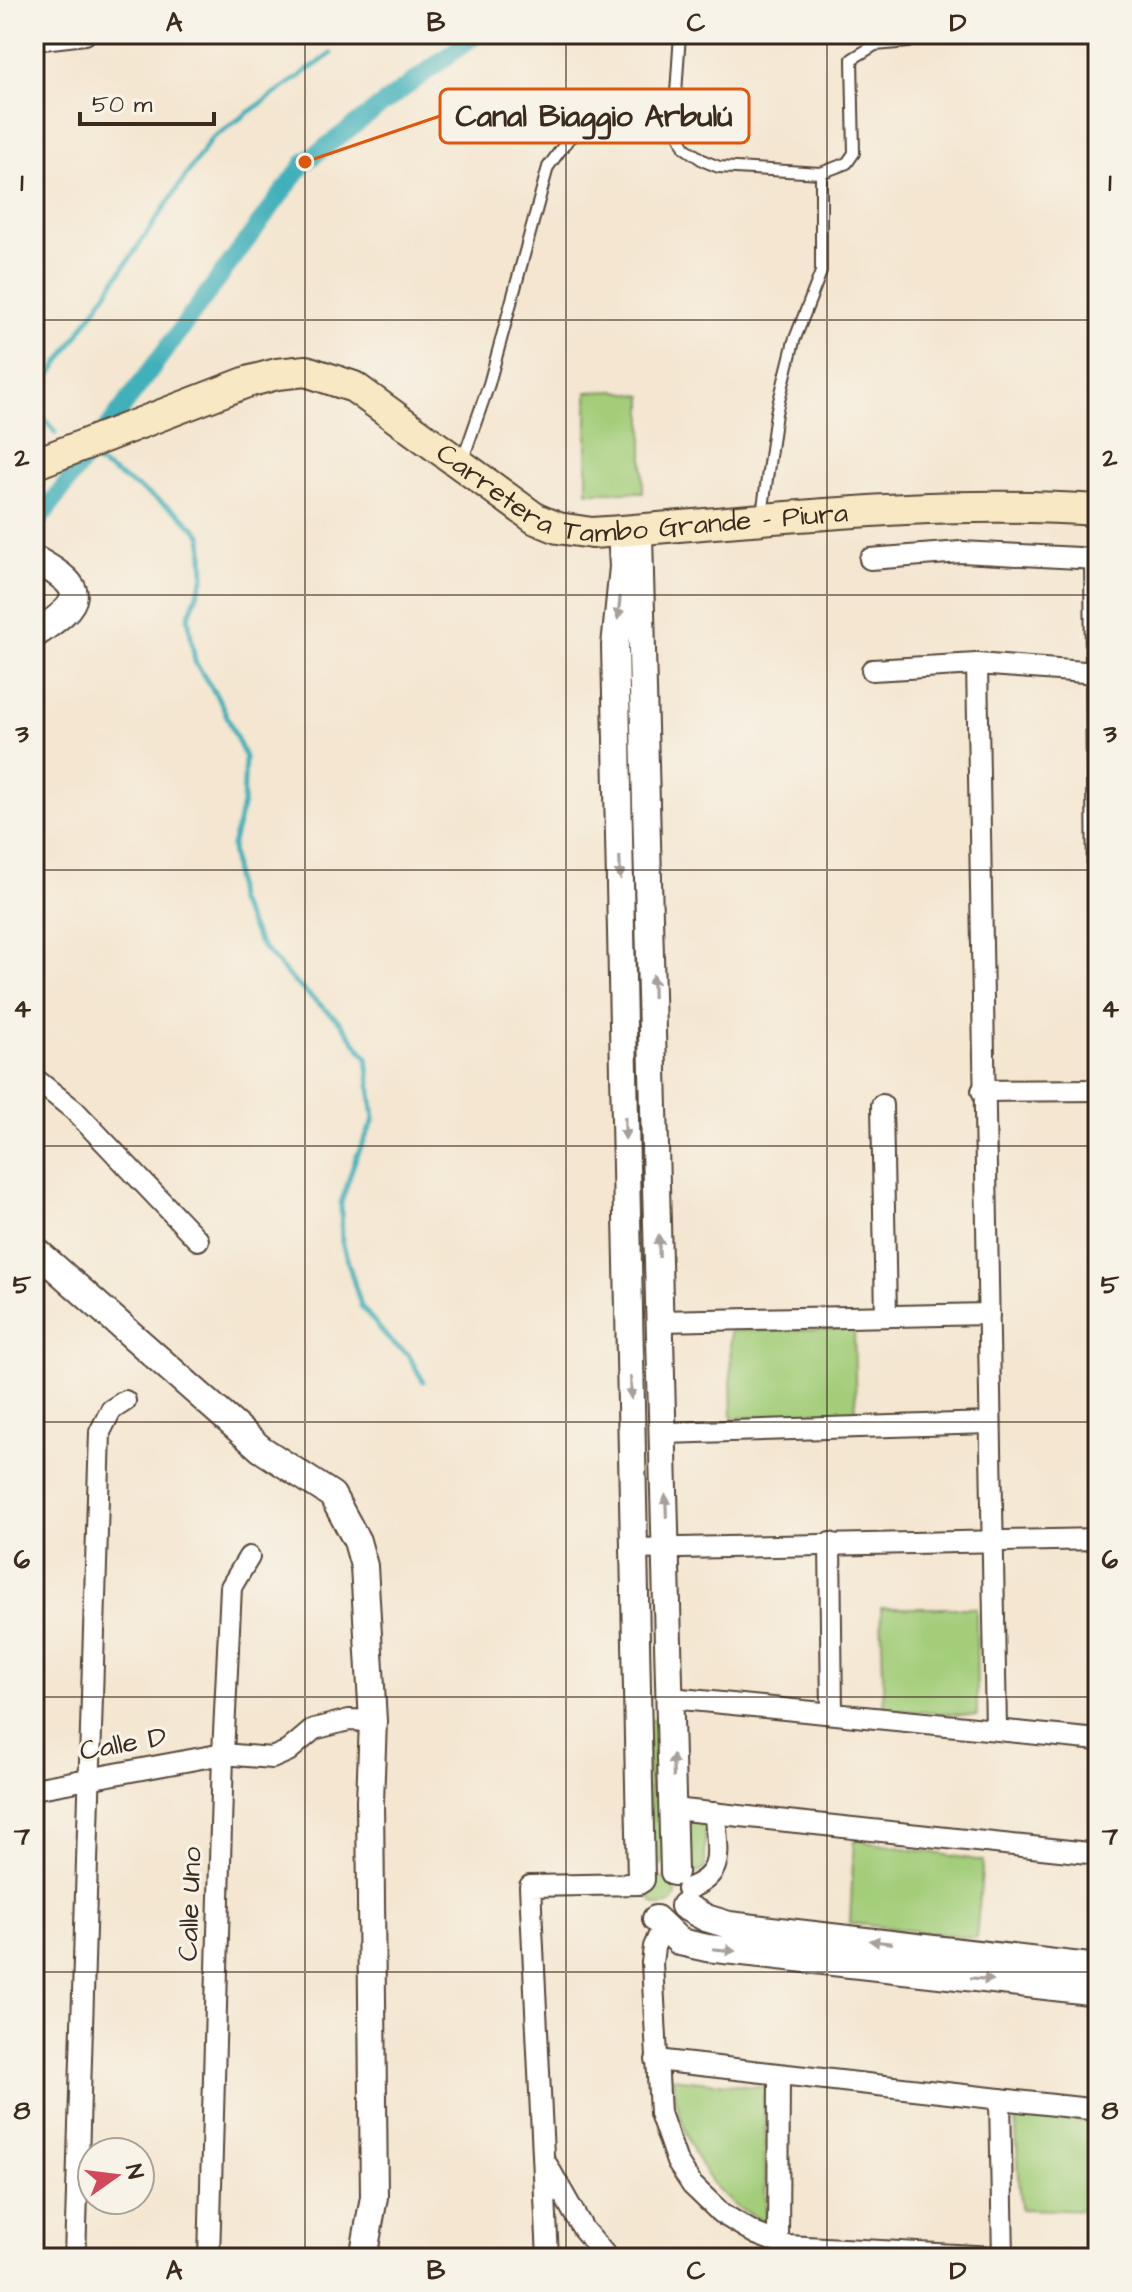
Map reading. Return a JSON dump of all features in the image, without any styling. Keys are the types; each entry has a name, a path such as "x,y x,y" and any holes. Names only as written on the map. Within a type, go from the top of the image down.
{"main road":[{"name":"Carretera Tambo Grande - Piura","path":"36,463 217,393 277,374 306,371 354,387 499,494 536,519 558,528 592,533 877,509 1033,505 1098,510"}],"street":[{"path":"34,40 85,34"},
{"path":"629,530 661,1321 674,1809 682,1889 672,1917 659,1922"},
{"path":"629,530 615,646 634,1549 638,1903 680,1942 707,1948 1098,1992"},
{"path":"870,559 961,552 1096,559 1098,890"},
{"path":"34,635 73,604 73,588 45,565"},
{"path":"872,670 977,664 1097,673"},
{"path":"977,664 982,1091 996,1729"},
{"path":"34,1078 74,1110 198,1240"},
{"path":"982,1091 1098,1090"},
{"path":"882,1105 886,1316"},
{"path":"34,1249 261,1449 332,1495 347,1518 364,1566 373,1721 370,1816 374,2197 363,2258"},
{"path":"661,1321 989,1314"},
{"path":"75,2258 92,1778 100,1432 111,1410 125,1401"},
{"path":"664,1433 990,1423"},
{"path":"634,1549 1098,1539"},
{"path":"830,1543 832,1713"},
{"name":"Calle Uno","path":"209,2258 223,1754 231,1587 249,1557"},
{"path":"671,1698 1098,1740"},
{"name":"Calle D","path":"34,1789 223,1754 272,1758 288,1751 314,1729 349,1720 373,1721"},
{"path":"674,1809 1098,1854"},
{"path":"682,1889 706,1882 716,1867 715,1813"},
{"path":"548,2258 530,1886 640,1881 655,1870 682,1889 706,1918 729,1925 1098,1968"},
{"path":"659,1922 652,1963 660,2113 677,2162 692,2185 721,2213 778,2242 1012,2258"},
{"path":"656,2060 1098,2110"},
{"path":"778,2242 779,2075"},
{"path":"1000,2099 1003,2258"},
{"path":"543,2158 583,2229 608,2258"}],"lane":[{"path":"680,34 674,123 685,148 719,167 821,173 847,163 854,153 852,59 875,45 909,42"},
{"path":"461,463 489,384 548,167 570,137 601,127 674,123"},
{"path":"761,519 776,413 794,341 821,272 821,173"}],"green space":[{"path":"617,391 643,396 643,492 587,492 587,392"},
{"path":"854,1329 856,1415 732,1418 730,1331"},
{"path":"881,1608 976,1608 977,1716 884,1709"},
{"path":"646,1719 662,1722 663,1864 652,1865"},
{"path":"690,1819 705,1826 705,1868 692,1877 684,1869 684,1822"},
{"path":"854,1840 983,1861 976,1938 850,1923"},
{"path":"662,1878 672,1882 676,1892 672,1902 662,1906 652,1902 648,1892 652,1882"},
{"path":"672,2078 764,2088 766,2221 745,2212 727,2199 712,2182 690,2143"},
{"path":"1015,2113 1094,2122 1098,2211 1021,2209"}],"waterway":[{"path":"34,527 305,162 477,34"},
{"path":"55,432 39,412 41,389 211,139 331,54"},
{"path":"87,456 180,514 202,536 204,577 188,617 195,662 221,703 245,757 243,805 232,846 237,900 260,944 294,982 340,1022 367,1058 374,1119 355,1160 341,1203 342,1242 361,1306 391,1342 408,1354 423,1381"}],"place":[{"name":"Canal Biaggio Arbulú","path":"305,162"}]}
